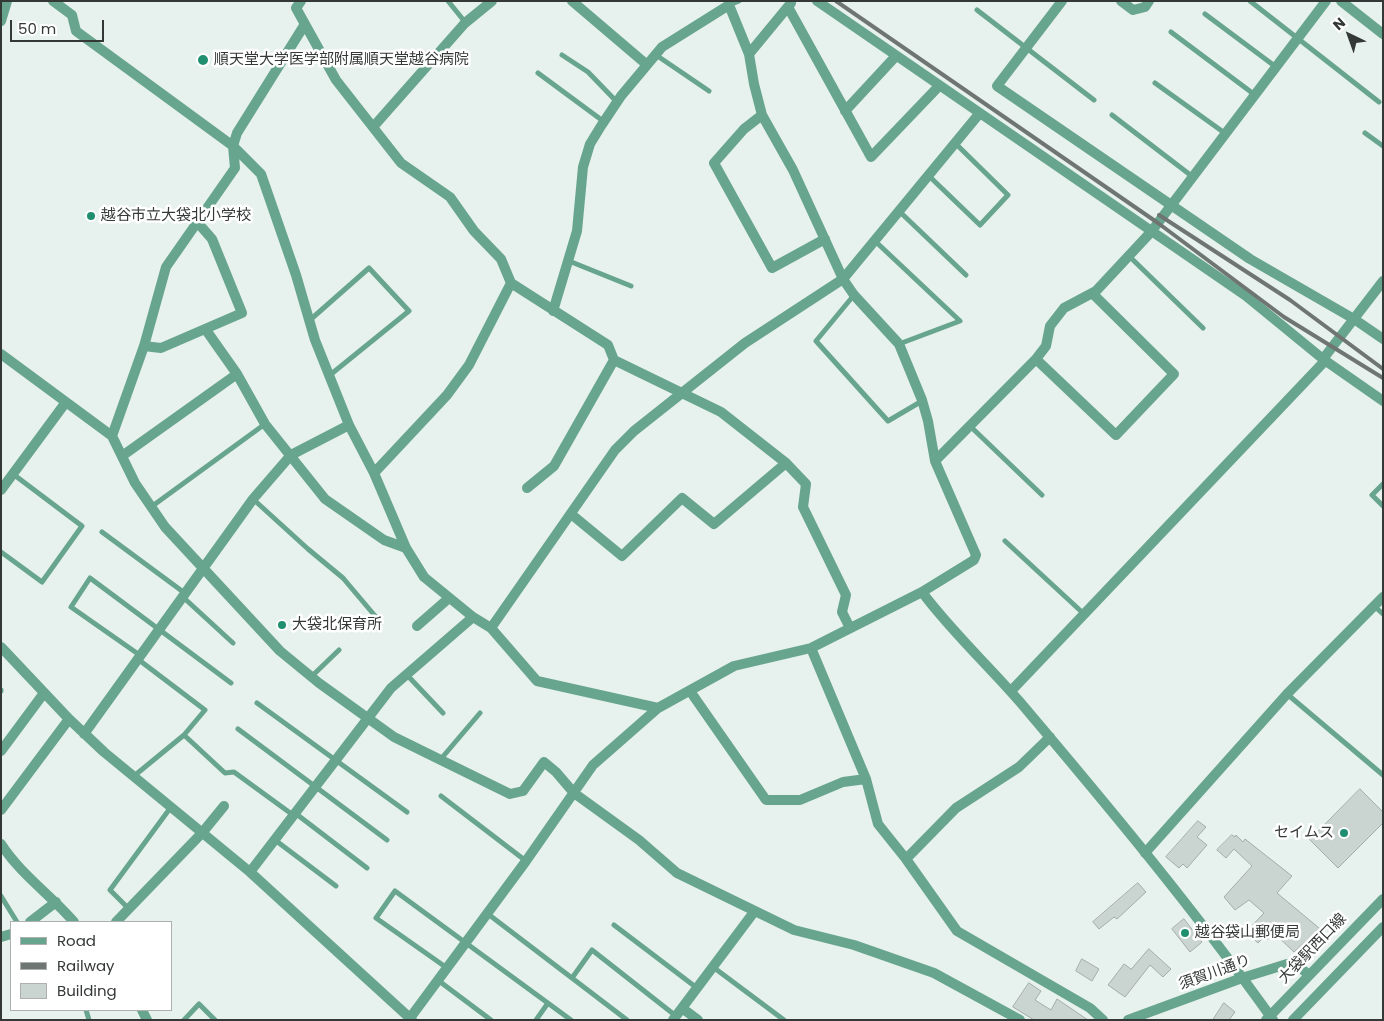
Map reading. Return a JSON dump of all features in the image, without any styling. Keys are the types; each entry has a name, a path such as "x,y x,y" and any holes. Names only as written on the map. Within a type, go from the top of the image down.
{"street":[{"path":"1,21 7,1"},
{"path":"53,1 72,15 76,31 233,146 261,174 310,320 349,425 374,473 406,548 424,577 449,598 491,628 537,681 658,708"},
{"path":"300,1 296,8 336,80 374,126 401,163 450,197 474,231 501,259 511,283 608,345 614,360 721,412 786,463 806,484 803,507 846,595 842,612 850,628"},
{"path":"572,1 646,64"},
{"path":"817,1 895,57 1246,296 1323,359 1383,401"},
{"path":"1121,1 1133,10 1146,7 1149,1"},
{"path":"935,461 1036,359 1046,346 1050,326 1064,308 1092,293 1151,232 1326,1"},
{"path":"1341,1 1383,34"},
{"path":"1,647 84,734 250,872 411,1019 593,765 658,708 734,666 811,648 922,592 974,560 976,555 935,461 922,400 899,344 854,295 843,279 792,170 762,115 754,84 750,54 732,2 662,47 646,64 603,121 590,144 583,167 577,231 553,311"},
{"path":"374,126 466,23 487,3"},
{"path":"1057,3 997,86 1250,259 1354,319 1383,339"},
{"path":"750,54 790,4 845,111 872,157 939,86"},
{"path":"112,436 144,346 166,266 235,168 233,146 237,133 305,24"},
{"path":"845,111 895,57"},
{"path":"491,628 615,450 634,431 745,343 843,279 979,114"},
{"path":"762,115 744,129 714,164 772,268 825,239"},
{"path":"144,346 161,348 242,313 212,239 198,223"},
{"path":"1010,691 1322,364 1323,359 1383,281"},
{"path":"374,473 447,395 470,365 511,283"},
{"path":"1036,359 1116,435 1174,374 1092,293"},
{"path":"206,330 237,374 265,424 325,499 384,540 406,548"},
{"path":"1,354 112,436 150,507 165,527 280,651 367,720 394,737 510,794 523,791 544,762 556,772 574,793 639,840 677,873 794,930 854,945 934,973 1020,1020"},
{"path":"527,488 554,466 614,360"},
{"path":"122,456 237,374"},
{"path":"1,490 66,402"},
{"path":"84,734 161,630 253,499 291,455 349,425"},
{"path":"571,514 622,556 682,498 714,524 786,463"},
{"path":"922,592 938,614 1010,691 1107,804 1200,920 1269,1018"},
{"path":"1145,852 1287,694 1383,597"},
{"path":"417,626 449,598"},
{"path":"250,872 391,688 474,617"},
{"path":"811,648 866,779 878,824 906,859 957,931 1090,1008 1103,1020"},
{"path":"690,691 766,800 800,800 843,782 866,779"},
{"path":"1,751 44,693"},
{"path":"1,810 69,719"},
{"path":"906,859 956,808 1019,767 1050,737"},
{"path":"117,921 202,833 224,806"},
{"path":"1,844 13,863 56,902 73,921"},
{"name":"大袋駅西口線","path":"1269,1018 1383,899"},
{"path":"31,921 56,902"},
{"path":"698,1020 677,1015 754,912"},
{"path":"1293,1020 1383,927"},
{"name":"須賀川通り","path":"1135,1019 1242,978 1287,964 1296,964 1309,975"}],"lane":[{"path":"448,1 466,23"},
{"path":"1250,1 1379,102"},
{"path":"977,10 1094,100"},
{"path":"1205,14 1276,67"},
{"path":"1171,32 1255,95"},
{"path":"562,54 588,72 617,102"},
{"path":"655,54 708,91"},
{"path":"538,73 603,121"},
{"path":"1155,83 1226,134"},
{"path":"1112,115 1193,177"},
{"path":"1365,133 1383,146"},
{"path":"929,176 980,225 1008,195 955,143"},
{"path":"900,211 966,275"},
{"path":"874,241 960,321 899,344"},
{"path":"1128,256 1203,328"},
{"path":"569,261 631,286"},
{"path":"310,320 370,268 409,311 330,375"},
{"path":"854,295 816,341 888,420 922,400"},
{"path":"150,507 265,424"},
{"path":"970,426 1042,495"},
{"path":"1,552 42,582 82,526 13,474"},
{"path":"1383,484 1372,495 1383,506"},
{"path":"253,499 343,578 381,623"},
{"path":"102,532 185,596 233,643"},
{"path":"1005,541 1084,614"},
{"path":"134,777 184,735 205,710 140,658 71,607 90,578 231,683"},
{"path":"1374,605 1383,614"},
{"path":"311,677 340,650"},
{"path":"406,675 443,713"},
{"path":"1287,694 1383,774"},
{"path":"257,703 407,812"},
{"path":"440,760 480,713"},
{"path":"238,730 387,840"},
{"path":"184,735 225,773 234,772 367,868"},
{"path":"1378,770 1383,764"},
{"path":"441,796 526,861"},
{"path":"129,909 110,890 171,807"},
{"path":"274,840 336,886"},
{"path":"448,968 376,918 395,891 467,942 570,1020"},
{"path":"1,896 16,921"},
{"path":"488,914 627,1020"},
{"path":"614,925 697,988"},
{"path":"572,978 592,950 677,1015"},
{"path":"713,967 784,1020"},
{"path":"439,981 491,1020"},
{"path":"536,1020 548,1003"},
{"path":"184,1020 199,1004 215,1020"}],"building":[{"path":"1360,789 1383,812 1383,823 1338,868 1310,840"},
{"path":"1198,821 1206,827 1197,837 1207,845 1187,868 1183,864 1179,868 1166,857"},
{"path":"1232,835 1235,837 1236,835 1243,842 1245,839 1292,876 1277,893 1325,933 1312,947 1305,942 1294,952 1274,933 1267,940 1264,937 1258,943 1246,932 1264,913 1249,900 1235,910 1224,897 1252,866 1234,849 1226,858 1217,850"},
{"path":"1138,883 1146,892 1117,919 1114,917 1099,929 1093,922"},
{"name":"越谷袋山郵便局","path":"1184,919 1202,942 1190,952 1172,929"},
{"path":"1149,949 1171,969 1163,977 1150,965 1125,997 1108,985 1124,964 1131,969"},
{"path":"1082,959 1099,969 1092,981 1076,971"},
{"path":"1029,983 1041,991 1035,1000 1051,1010 1057,999 1088,1020 1034,1020 1013,1007"},
{"path":"1224,1003 1235,1012 1229,1020 1213,1020"}],"railway":[{"path":"836,1 1158,223 1284,317 1383,378"},
{"path":"1159,215 1290,300 1383,369"}],"place":[{"name":"順天堂大学医学部附属順天堂越谷病院","path":"203,60"},
{"name":"越谷市立大袋北小学校","path":"91,216"},
{"name":"大袋北保育所","path":"282,625"},
{"name":"セイムス","path":"1344,833"},
{"name":"越谷袋山郵便局","path":"1185,933"}]}
